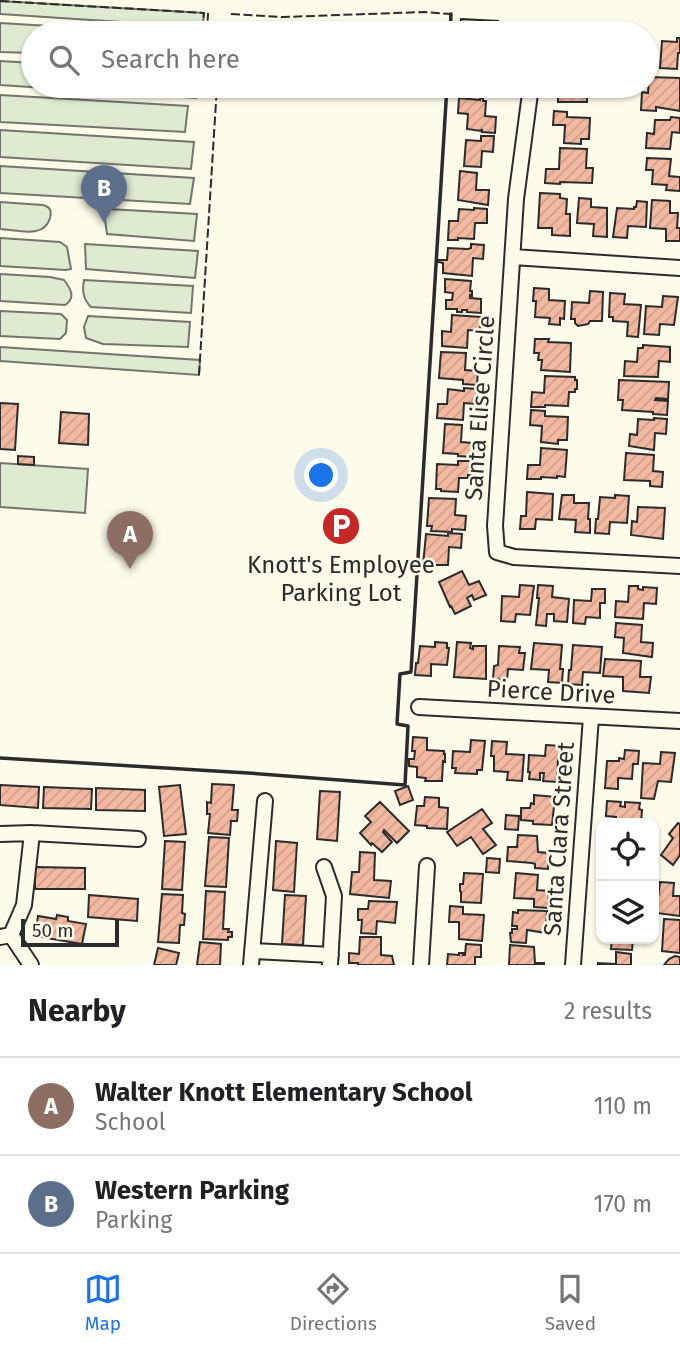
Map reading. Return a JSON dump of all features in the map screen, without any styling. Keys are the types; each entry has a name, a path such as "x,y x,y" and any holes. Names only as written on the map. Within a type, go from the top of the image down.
{"street":[{"name":"Santa Elise Circle","path":"529,98 516,199 495,526 497,552 514,557 680,566"},
{"path":"513,257 680,268"},
{"name":"Pierce Drive","path":"419,707 680,721"},
{"name":"Santa Clara Street","path":"573,965 591,717"},
{"path":"265,801 252,958 330,960 334,897 324,867"},
{"path":"0,834 32,833 138,839"},
{"path":"31,965 5,936 24,905 32,833"},
{"path":"421,965 428,866"}],"green space":[{"path":"0,1 204,13 203,21 106,21 0,14"},
{"path":"0,23 21,24 21,53 0,52"},
{"path":"0,61 21,62 21,86 0,85"},
{"path":"0,95 188,106 185,132 0,122"},
{"path":"0,130 194,142 191,169 0,157"},
{"path":"0,166 194,178 190,204 0,193"},
{"path":"0,202 43,205 50,209 50,218 47,225 36,231 0,229"},
{"path":"108,209 197,214 194,241 107,234 105,220"},
{"path":"0,238 60,242 67,247 71,269 0,266"},
{"path":"85,244 198,251 195,278 86,269"},
{"path":"0,274 64,280 70,290 70,299 65,305 0,301"},
{"path":"84,280 193,286 191,313 91,307 84,295"},
{"path":"0,311 61,314 67,320 66,333 60,339 0,336"},
{"path":"88,316 190,322 188,347 103,344 86,338 84,327"},
{"path":"0,347 200,360 199,375 0,361"},
{"path":"0,463 88,469 85,513 0,507"}],"building":[{"path":"461,19 498,21 461,21"},
{"path":"677,38 680,38 680,53 677,69 660,68 662,41 677,42"},
{"path":"659,77 680,78 680,111 656,107 656,111 641,110 642,98 659,98"},
{"path":"459,98 483,98 483,101 486,101 485,116 496,117 495,133 482,132 482,129 467,129 468,114 458,113"},
{"path":"558,98 587,98 587,102 558,102"},
{"path":"554,111 567,112 567,117 590,118 589,139 581,139 581,144 564,143 565,125 553,125"},
{"path":"671,117 680,118 680,133 672,132 670,149 646,148 647,133 654,134 655,120 670,120"},
{"path":"481,136 494,136 493,152 482,151 481,167 464,166 466,140 481,141"},
{"path":"560,148 587,149 586,168 593,168 592,183 545,183 546,169 559,169"},
{"path":"647,158 671,159 669,176 680,177 680,191 666,190 667,185 652,184 653,170 646,170"},
{"path":"460,171 477,173 476,190 489,190 488,205 458,200"},
{"path":"540,193 560,194 560,198 567,199 566,214 570,214 570,236 552,235 552,228 538,228"},
{"path":"579,198 591,199 591,207 607,208 607,237 593,236 594,224 577,223"},
{"path":"652,200 670,201 670,213 678,213 680,241 666,241 666,229 650,228"},
{"path":"637,201 647,202 646,227 628,226 627,238 613,237 617,208 634,209"},
{"path":"459,209 487,209 487,223 475,223 474,239 448,240 449,221 458,221"},
{"path":"471,244 484,245 483,259 473,258 472,276 443,273 443,263 438,260 447,260 448,248 468,249"},
{"path":"445,279 471,281 470,298 481,299 481,313 446,309 446,300 452,300 453,293 445,292"},
{"path":"534,288 549,289 549,300 565,301 564,319 560,318 560,325 549,324 550,318 535,317"},
{"path":"590,291 603,292 602,321 590,321 578,326 575,319 571,319 572,302 589,303"},
{"path":"610,293 625,294 624,304 641,305 638,337 627,336 628,322 613,321 613,317 609,317"},
{"path":"663,296 678,297 674,325 660,324 659,335 644,334 646,306 662,307"},
{"path":"452,315 481,317 480,331 468,330 467,348 442,346 442,331 451,332"},
{"path":"535,339 571,343 570,372 541,370 542,360 538,360 539,353 534,353"},
{"path":"643,345 670,347 670,362 659,361 658,377 624,376 625,361 637,362 638,348 643,348"},
{"path":"441,352 466,353 465,370 478,371 477,385 463,384 463,380 439,378"},
{"path":"545,376 575,377 577,389 575,392 569,392 568,406 531,407 532,392 544,393"},
{"path":"619,380 669,382 668,399 655,400 668,401 667,415 622,410 623,400 618,400"},
{"path":"464,388 477,389 476,404 464,403 463,420 437,418 438,404 447,404 448,389 464,391"},
{"path":"0,403 18,404 15,450 0,449"},
{"path":"531,410 545,411 545,416 568,417 567,440 558,440 558,444 541,442 542,426 530,425"},
{"path":"61,412 89,414 88,445 59,443"},
{"path":"638,419 667,419 666,434 655,433 654,450 629,446 630,434 637,435"},
{"path":"445,424 462,425 461,442 473,443 472,457 443,453"},
{"path":"541,448 567,450 565,477 527,479 528,465 540,465"},
{"path":"626,453 654,455 653,471 663,472 662,487 650,486 650,481 624,480"},
{"path":"18,456 34,457 34,465 18,464"},
{"path":"458,461 472,461 471,475 468,475 468,478 459,478 458,492 436,489 437,464 458,465"},
{"path":"527,492 553,494 552,520 536,519 535,529 520,529 521,516 526,516"},
{"path":"562,495 574,495 574,503 589,503 590,533 575,532 576,520 559,519"},
{"path":"615,495 629,496 627,523 610,522 609,534 595,533 600,497 615,498"},
{"path":"429,498 456,499 455,515 466,516 465,530 431,531 432,526 427,526"},
{"path":"638,507 665,508 663,539 631,535 632,521 637,522"},
{"path":"448,533 462,534 461,548 449,547 448,565 423,565 426,534 448,536"},
{"path":"462,571 469,585 479,581 486,595 474,600 472,595 467,598 471,606 455,614 439,582"},
{"path":"520,585 534,586 530,615 516,614 515,622 501,621 502,596 519,597"},
{"path":"538,585 553,586 552,597 569,599 567,622 554,621 554,614 547,614 546,626 536,625"},
{"path":"629,586 638,586 638,589 643,590 643,587 657,588 656,604 644,603 643,619 615,617 616,601 628,602"},
{"path":"592,589 605,589 605,603 600,603 600,618 586,617 585,624 573,623 574,600 591,601"},
{"path":"616,623 642,625 641,642 653,643 652,657 623,653 624,638 615,637"},
{"path":"435,642 447,643 447,665 431,664 431,676 415,675 420,646 435,647"},
{"path":"457,642 471,643 470,648 473,649 473,646 486,646 486,679 454,677"},
{"path":"534,643 562,645 562,683 548,682 549,670 531,669"},
{"path":"573,645 602,647 600,673 583,672 582,685 568,684"},
{"path":"499,646 520,647 519,653 525,653 523,670 508,669 507,680 493,679 494,666 498,665"},
{"path":"605,659 641,661 640,677 651,677 649,693 623,691 623,677 603,676"},
{"path":"413,737 427,738 427,750 444,751 442,781 425,781 426,778 417,777 417,767 409,766 409,759 414,759"},
{"path":"471,740 485,741 482,770 477,770 477,774 455,773 456,768 452,768 453,751 470,752"},
{"path":"492,741 507,742 506,754 524,755 522,781 507,780 508,772 494,771"},
{"path":"546,745 561,746 557,782 543,781 544,773 540,773 540,780 529,779 529,755 545,756"},
{"path":"625,750 639,751 638,764 633,764 632,779 618,778 618,789 605,788 607,761 624,759"},
{"path":"661,752 675,753 671,782 658,781 654,799 641,798 643,763 660,764"},
{"path":"212,784 234,785 232,810 238,810 237,821 231,821 230,835 208,833 210,814 207,814 207,802 211,803"},
{"path":"0,785 39,787 38,808 0,805"},
{"path":"180,785 186,834 164,836 159,787"},
{"path":"408,786 413,800 400,805 395,791"},
{"path":"44,787 92,789 91,809 43,808"},
{"path":"96,788 145,790 145,811 96,810"},
{"path":"320,791 340,792 337,841 317,839"},
{"path":"534,795 555,797 552,825 521,820 521,808 530,808 531,803 534,804"},
{"path":"425,797 439,798 439,807 448,808 447,829 415,825 417,806 424,806"},
{"path":"607,801 621,802 620,806 625,807 625,802 640,803 639,809 642,810 641,818 606,816"},
{"path":"380,802 409,831 397,843 384,830 392,842 382,852 360,833 371,822 365,816"},
{"path":"482,809 492,823 483,829 496,845 483,854 471,837 457,846 447,832"},
{"path":"506,815 519,816 518,830 505,829"},
{"path":"678,823 680,855 673,865 661,855 673,838 669,834"},
{"path":"518,835 537,836 538,852 549,853 548,869 535,868 532,863 507,861 508,847 517,847"},
{"path":"209,837 229,838 226,887 205,886"},
{"path":"165,841 185,842 182,890 162,889"},
{"path":"276,841 297,843 294,892 273,890"},
{"path":"360,852 375,853 374,880 391,881 389,898 350,894 352,872 359,872"},
{"path":"487,858 500,859 499,873 486,872"},
{"path":"35,867 85,868 85,889 35,889"},
{"path":"464,873 483,874 481,903 461,902 460,884 463,884"},
{"path":"516,873 538,875 537,890 549,891 548,908 534,907 534,899 514,898"},
{"path":"660,882 674,883 673,896 680,896 680,916 659,913"},
{"path":"206,891 225,892 223,929 232,932 232,937 228,937 228,940 203,939"},
{"path":"162,894 183,895 182,913 185,914 184,925 180,925 179,943 158,942"},
{"path":"89,895 138,899 137,921 88,917"},
{"path":"285,895 306,896 303,945 282,944"},
{"path":"369,901 397,902 395,923 377,921 376,934 361,933 362,920 358,920 358,909 368,909"},
{"path":"450,906 463,907 463,914 484,915 482,941 459,939 459,922 449,922"},
{"path":"518,910 547,911 546,933 527,930 526,943 511,942 510,933 512,929 517,929 517,926 512,926 513,912 518,913"},
{"path":"57,915 68,917 68,921 86,924 82,944 35,936 38,916 56,919"},
{"path":"664,919 680,920 680,953 662,951"},
{"path":"360,937 381,937 381,955 392,956 394,965 349,963 349,953 359,954"},
{"path":"200,942 221,944 220,965 197,965"},
{"path":"466,944 481,945 481,957 475,957 475,965 447,965 448,954 465,955"},
{"path":"612,944 633,944 632,950 611,949"},
{"path":"510,945 534,947 535,963 544,965 509,965"},
{"path":"158,948 179,953 176,965 154,965"},
{"path":"616,952 631,954 631,965 598,965 616,964"},
{"path":"680,957 680,965 664,965 669,959"}],"fence":[{"path":"0,1 204,13 203,21"},
{"path":"231,14 283,17 425,12 451,14"},
{"path":"208,13 208,21"},
{"path":"199,375 216,98"}],"wall":[{"path":"451,14 451,21"},
{"path":"0,758 405,785 408,726 397,724 400,674 411,672 446,98"}],"place":[{"name":"Western Parking","path":"104,223"},
{"name":"Knott's Employee Parking Lot","path":"341,526"},
{"name":"Walter Knott Elementary School","path":"130,569"}]}
